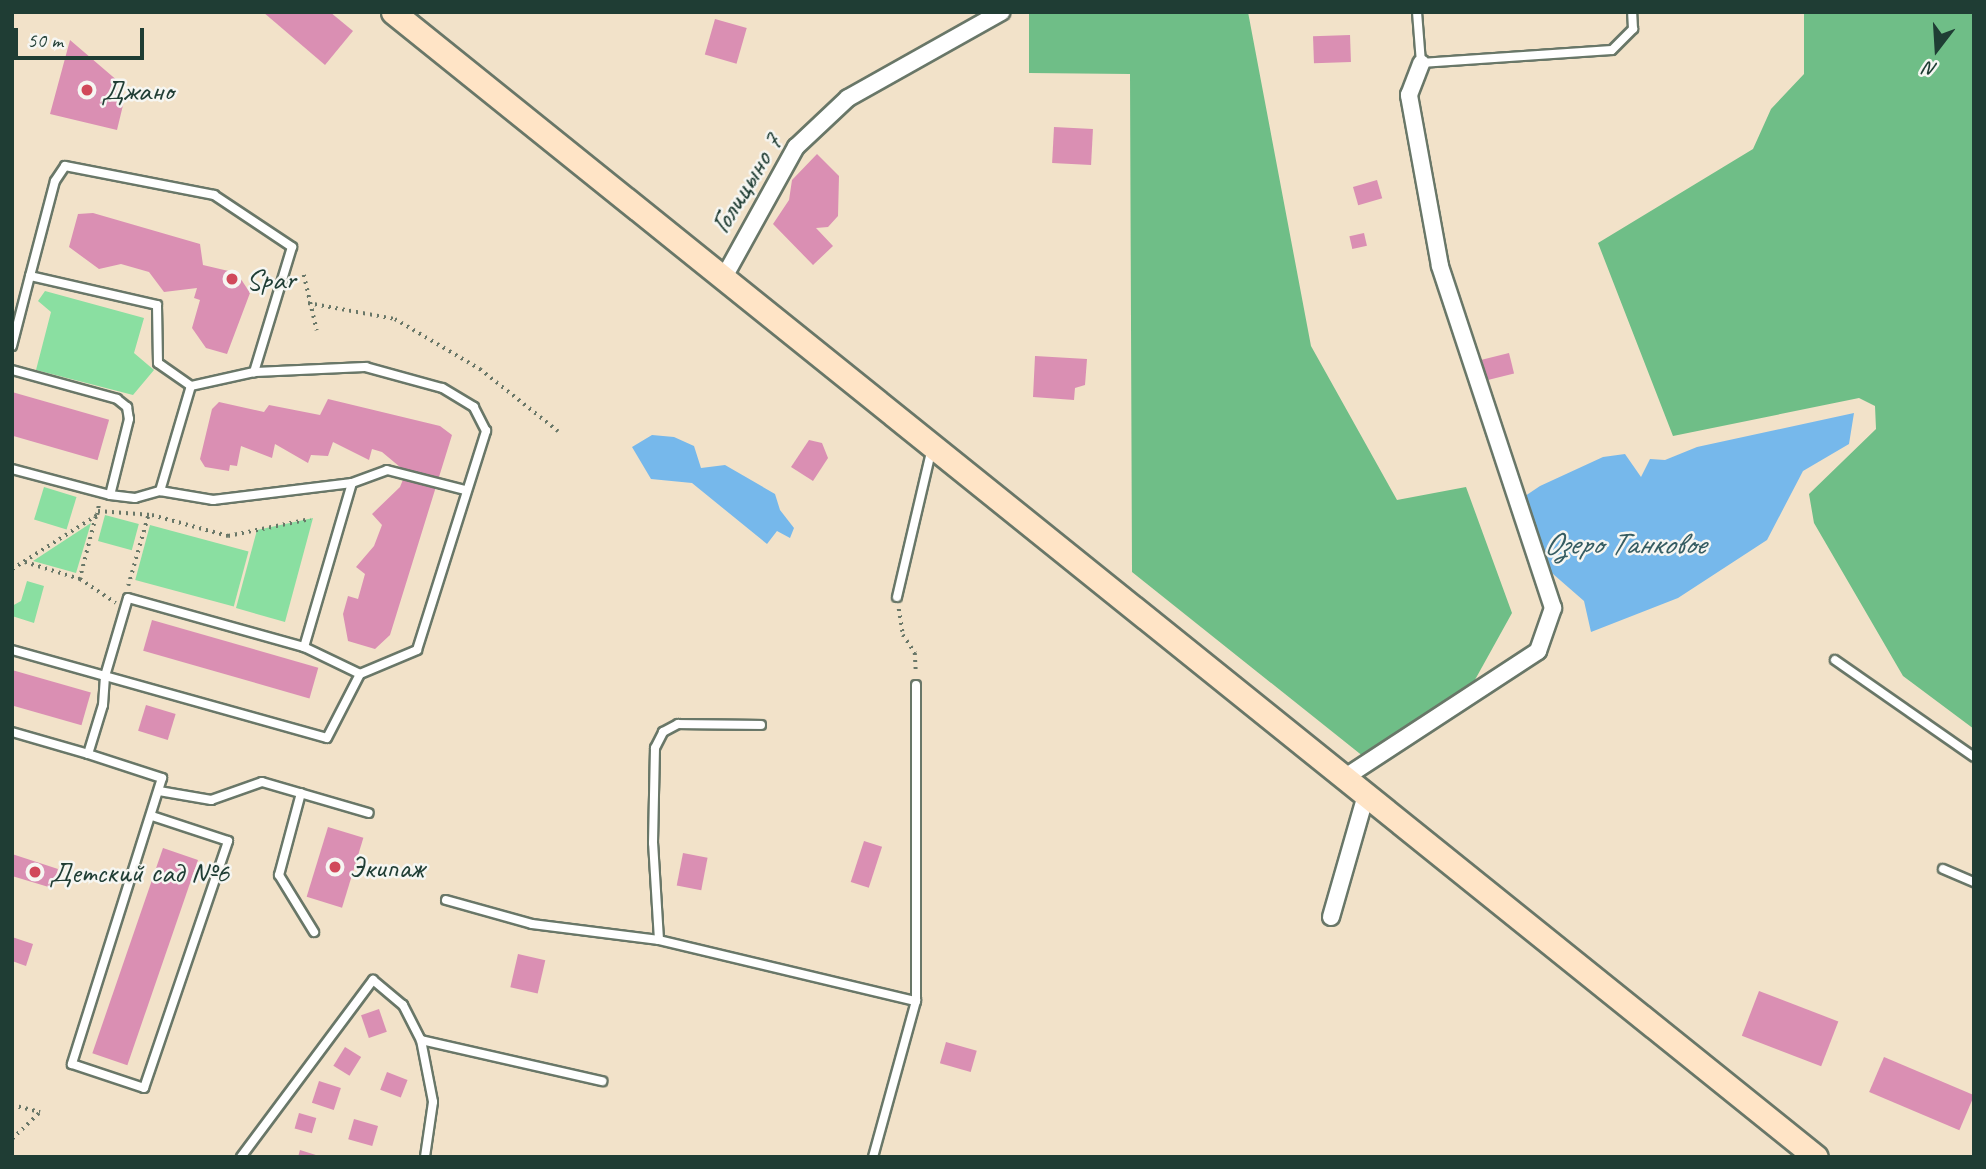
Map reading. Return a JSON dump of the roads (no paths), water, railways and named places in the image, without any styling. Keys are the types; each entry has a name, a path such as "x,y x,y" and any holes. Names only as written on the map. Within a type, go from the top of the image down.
{"street":[{"path":"393,12 1816,1157"},
{"name":"Голицыно 7","path":"723,279 796,147 848,98 1001,12"},
{"path":"1345,778 1538,651 1553,608 1440,266 1409,94 1421,63"},
{"path":"1331,917 1366,795"}],"lane":[{"path":"1417,12 1421,63 1612,50 1633,29 1632,12"},
{"path":"12,346 55,181 65,166 214,194 292,247 254,372"},
{"path":"12,650 327,738 360,674 417,650 465,490 486,431 474,407 442,388 366,367 254,372 191,386 158,363 157,305 30,276"},
{"path":"12,370 117,399 127,407 129,419 105,494"},
{"path":"160,491 191,386"},
{"path":"897,597 933,445"},
{"path":"12,469 105,494 135,498 160,491 214,500 352,483 387,470 465,490"},
{"path":"304,647 352,483"},
{"path":"88,754 103,705 105,676 128,598 304,647 360,674"},
{"path":"1835,660 1974,757"},
{"path":"873,1157 916,1001 916,685"},
{"path":"659,940 653,815 655,748 663,732 678,724 761,725"},
{"path":"12,732 162,778 72,1064 144,1088 228,841 152,816"},
{"path":"159,790 211,800 262,782 369,813"},
{"path":"301,793 279,875 314,932"},
{"path":"1943,869 1974,882"},
{"path":"446,900 532,924 659,940 916,1001"},
{"path":"241,1157 373,980 403,1005 421,1040 433,1102 425,1157"},
{"path":"421,1040 602,1081"}],"water":[{"name":"Озеро Танковое","path":"1854,413 1849,444 1803,471 1767,540 1678,598 1591,632 1584,601 1545,567 1522,498 1540,486 1603,457 1625,454 1641,477 1650,459 1665,460 1697,447"},
{"path":"652,435 674,437 694,446 701,468 725,465 775,494 780,510 794,528 790,538 777,531 767,544 692,483 651,479 632,447"}],"place":[{"name":"Джано","path":"87,90"},
{"name":"Spar","path":"232,279"},
{"name":"Экипаж","path":"335,867"},
{"name":"Детский сад №6","path":"35,872"}]}
